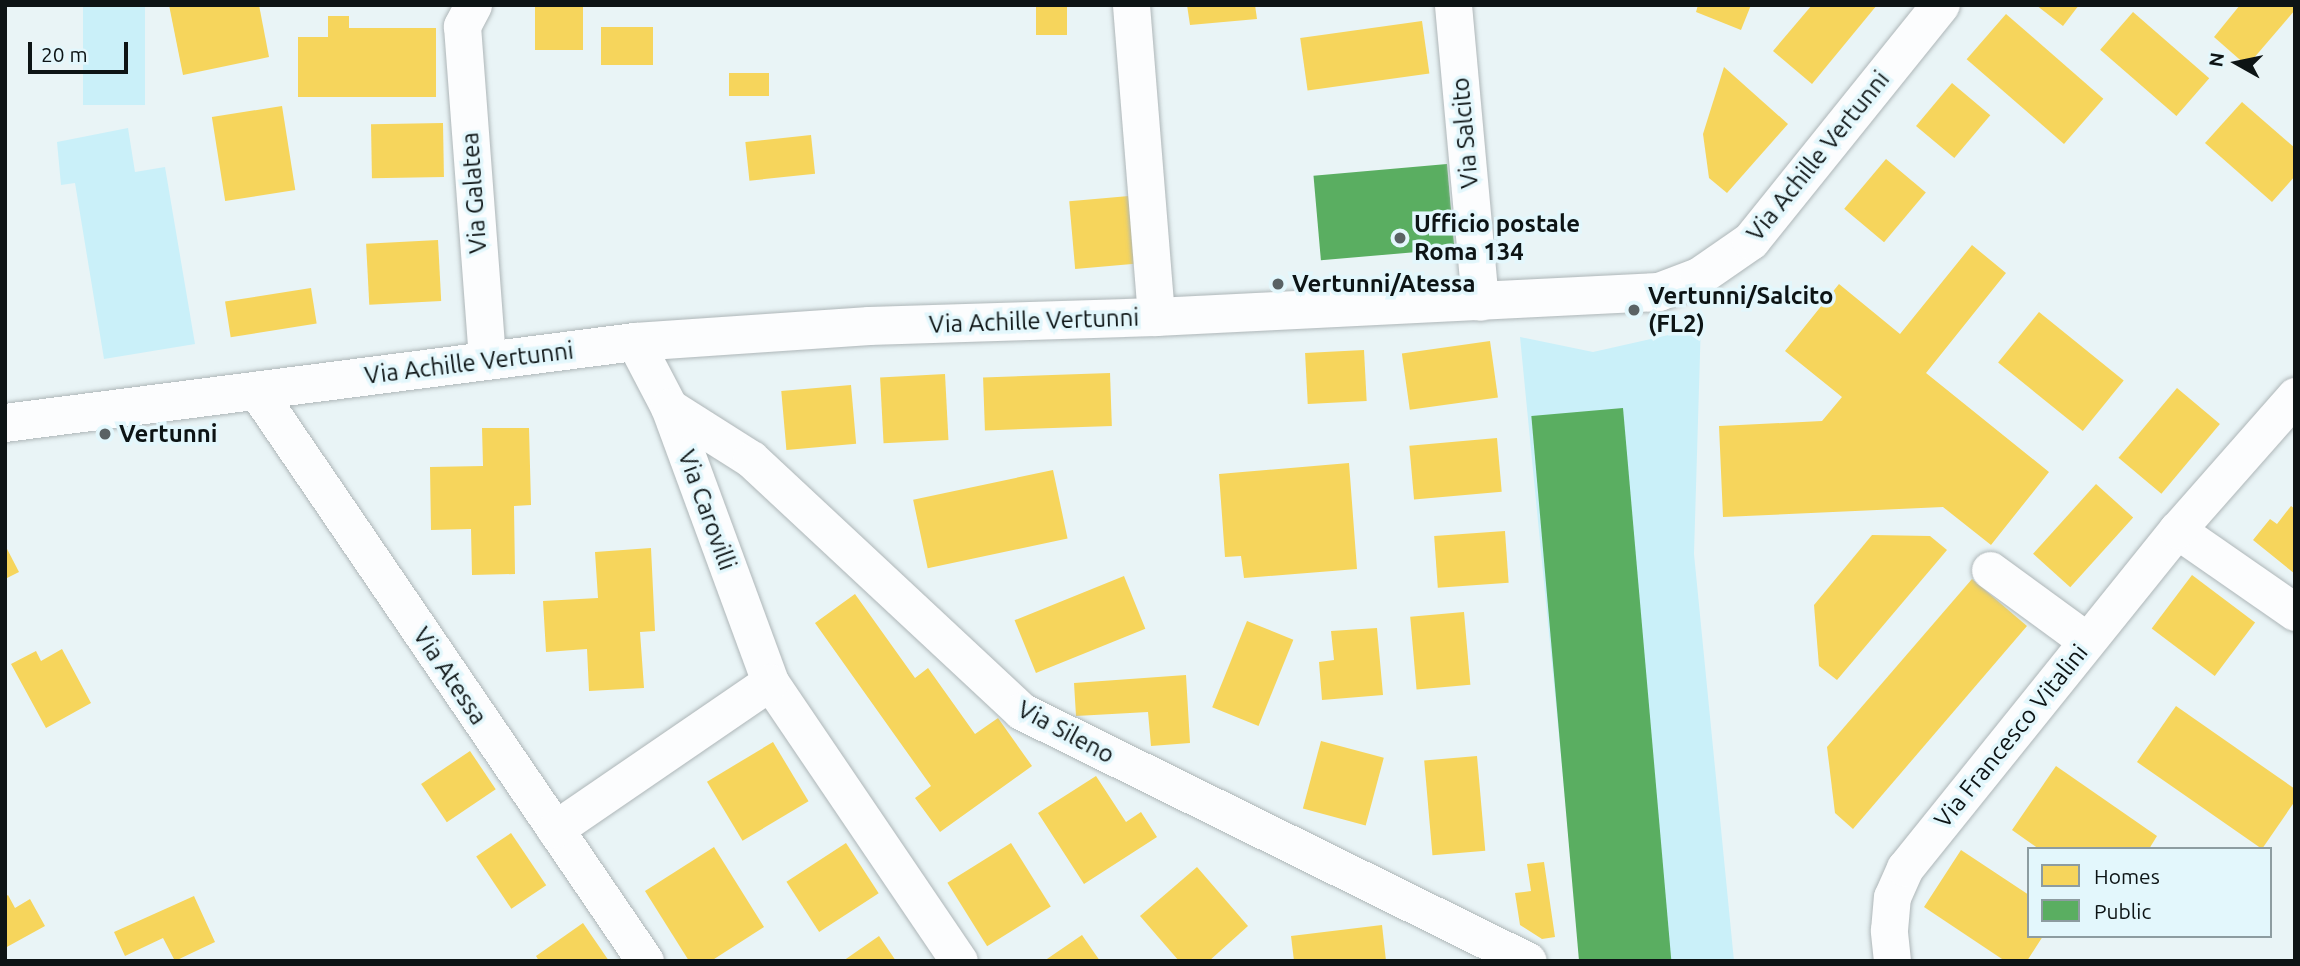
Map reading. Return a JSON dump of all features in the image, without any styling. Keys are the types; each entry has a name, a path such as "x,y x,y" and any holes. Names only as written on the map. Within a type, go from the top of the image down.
{"street":[{"path":"1131,5 1156,317"},
{"name":"Via Salcito","path":"1453,5 1480,302"},
{"name":"Via Achille Vertunni","path":"5,423 635,342 869,326 1156,317 1659,292 1677,287 1718,265 1767,224 1941,5"},
{"name":"Via Galatea","path":"465,12 487,360"},
{"name":"Via Carovilli","path":"635,342 669,407 770,682 959,961"},
{"name":"Via Atessa","path":"256,390 645,961"},
{"name":"Via Francesco Vitalini","path":"1892,961 1890,914 1892,897 1901,874 2177,530 2295,396"},
{"name":"Via Sileno","path":"669,407 751,459 1021,711 1528,961"},
{"path":"2177,530 2295,612"},
{"path":"1990,570 2087,641"},
{"path":"555,829 770,682"}],"shaded area":[{"path":"83,5 145,5 145,105 83,105"},
{"path":"128,128 135,172 165,167 195,344 104,359 75,183 61,185 57,142"},
{"path":"1701,321 1694,554 1734,961 1581,961 1520,337 1593,352 1673,334"}],"building: Homes":[{"path":"169,5 259,5 269,57 183,75"},
{"path":"535,5 583,5 583,50 535,50"},
{"path":"1036,5 1067,5 1067,35 1036,35"},
{"path":"1187,5 1255,5 1257,19 1190,25"},
{"path":"1698,5 1751,5 1741,30 1696,12"},
{"path":"1812,5 1877,5 1812,84 1773,51"},
{"path":"2036,5 2079,5 2063,26"},
{"path":"2240,5 2295,5 2295,10 2247,66 2214,37"},
{"path":"2133,12 2209,78 2176,116 2100,50"},
{"path":"2006,14 2103,99 2064,144 1967,59"},
{"path":"328,16 349,16 349,28 436,28 436,97 298,97 298,37 328,37"},
{"path":"1422,21 1429,73 1308,91 1300,38"},
{"path":"601,27 653,27 653,65 601,65"},
{"path":"1724,67 1788,124 1727,193 1709,178 1703,134"},
{"path":"729,73 769,73 769,96 729,96"},
{"path":"1952,83 1990,115 1954,158 1916,126"},
{"path":"2242,102 2295,148 2295,176 2272,202 2205,143"},
{"path":"282,106 295,190 225,201 212,117"},
{"path":"443,123 444,177 372,178 371,124"},
{"path":"811,135 815,174 749,181 745,142"},
{"path":"1886,159 1926,192 1884,242 1844,209"},
{"path":"1129,196 1135,264 1075,269 1069,201"},
{"path":"438,240 441,301 369,305 366,244"},
{"path":"1972,245 2006,273 1926,373 2049,472 1991,545 1943,507 1723,517 1719,426 1822,421 1842,397 1785,351 1839,284 1900,334"},
{"path":"311,288 317,324 231,337 225,302"},
{"path":"2039,312 2124,381 2083,431 1998,363"},
{"path":"1490,341 1498,397 1410,410 1402,353"},
{"path":"1364,350 1367,401 1308,404 1305,353"},
{"path":"1110,373 1112,426 985,430 983,377"},
{"path":"945,374 948,440 884,443 880,377"},
{"path":"851,385 856,444 786,450 781,391"},
{"path":"2177,388 2220,424 2161,494 2119,458"},
{"path":"482,428 529,428 531,505 514,506 515,574 472,575 471,529 431,530 430,467 483,466"},
{"path":"1497,438 1502,492 1414,499 1409,446"},
{"path":"1349,463 1357,569 1244,578 1241,556 1225,557 1219,474"},
{"path":"1053,470 1068,538 928,568 913,500"},
{"path":"2096,484 2133,517 2070,587 2033,554"},
{"path":"2291,506 2295,509 2295,574 2253,540 2270,519 2277,524"},
{"path":"1505,531 1509,583 1438,588 1434,536"},
{"path":"1872,535 1930,536 1947,550 1837,680 1819,666 1814,605"},
{"path":"5,545 19,572 5,579"},
{"path":"651,548 655,631 640,632 644,688 589,691 587,649 546,652 543,601 598,598 595,552"},
{"path":"2192,575 2255,623 2215,676 2152,629"},
{"path":"1124,576 1145,629 1036,673 1015,620"},
{"path":"1972,579 2027,626 1853,829 1835,813 1827,747"},
{"path":"855,594 915,678 928,668 975,734 998,718 1032,766 940,832 915,798 931,786 815,623"},
{"path":"1464,612 1470,685 1417,689 1410,617"},
{"path":"1247,621 1293,640 1259,726 1212,707"},
{"path":"1377,628 1383,695 1322,700 1319,662 1334,660 1331,631"},
{"path":"62,649 91,703 46,728 11,664 36,651 41,661"},
{"path":"1186,675 1190,743 1151,746 1148,712 1076,716 1074,683"},
{"path":"2176,706 2295,789 2295,801 2263,847 2259,847 2137,762"},
{"path":"1321,741 1384,758 1366,825 1303,809"},
{"path":"773,742 809,801 743,841 707,782"},
{"path":"470,751 496,789 447,822 421,784"},
{"path":"1477,756 1485,851 1432,855 1424,761"},
{"path":"2056,766 2157,836 2150,847 2036,847 2012,830"},
{"path":"1096,776 1126,822 1141,812 1157,837 1084,884 1038,813"},
{"path":"511,833 546,885 511,909 476,856"},
{"path":"846,843 879,893 819,932 786,882"},
{"path":"1011,843 1051,907 987,946 947,883"},
{"path":"714,847 764,927 711,961 689,961 645,891"},
{"path":"1961,850 2027,894 2027,938 2042,938 2027,961 2005,961 1924,907"},
{"path":"1544,862 1555,937 1542,939 1520,925 1515,893 1531,891 1527,864"},
{"path":"1197,867 1248,926 1209,961 1179,961 1140,916"},
{"path":"8,895 15,908 30,899 45,926 5,948 5,897"},
{"path":"194,896 215,942 175,961 163,938 125,956 114,932"},
{"path":"583,923 609,961 539,961 536,956"},
{"path":"1382,925 1386,961 1294,961 1291,936"},
{"path":"1082,935 1100,961 1044,961"},
{"path":"879,936 896,961 843,961"}],"building: Public":[{"path":"1447,164 1454,249 1321,260 1314,176"},
{"path":"1623,408 1671,961 1579,961 1531,416"}],"place":[{"name":"Ufficio postale Roma 134","path":"1400,238"},
{"name":"Vertunni/Atessa","path":"1278,284"},
{"name":"Vertunni/Salcito (FL2)","path":"1634,310"},
{"name":"Vertunni","path":"105,434"}]}
